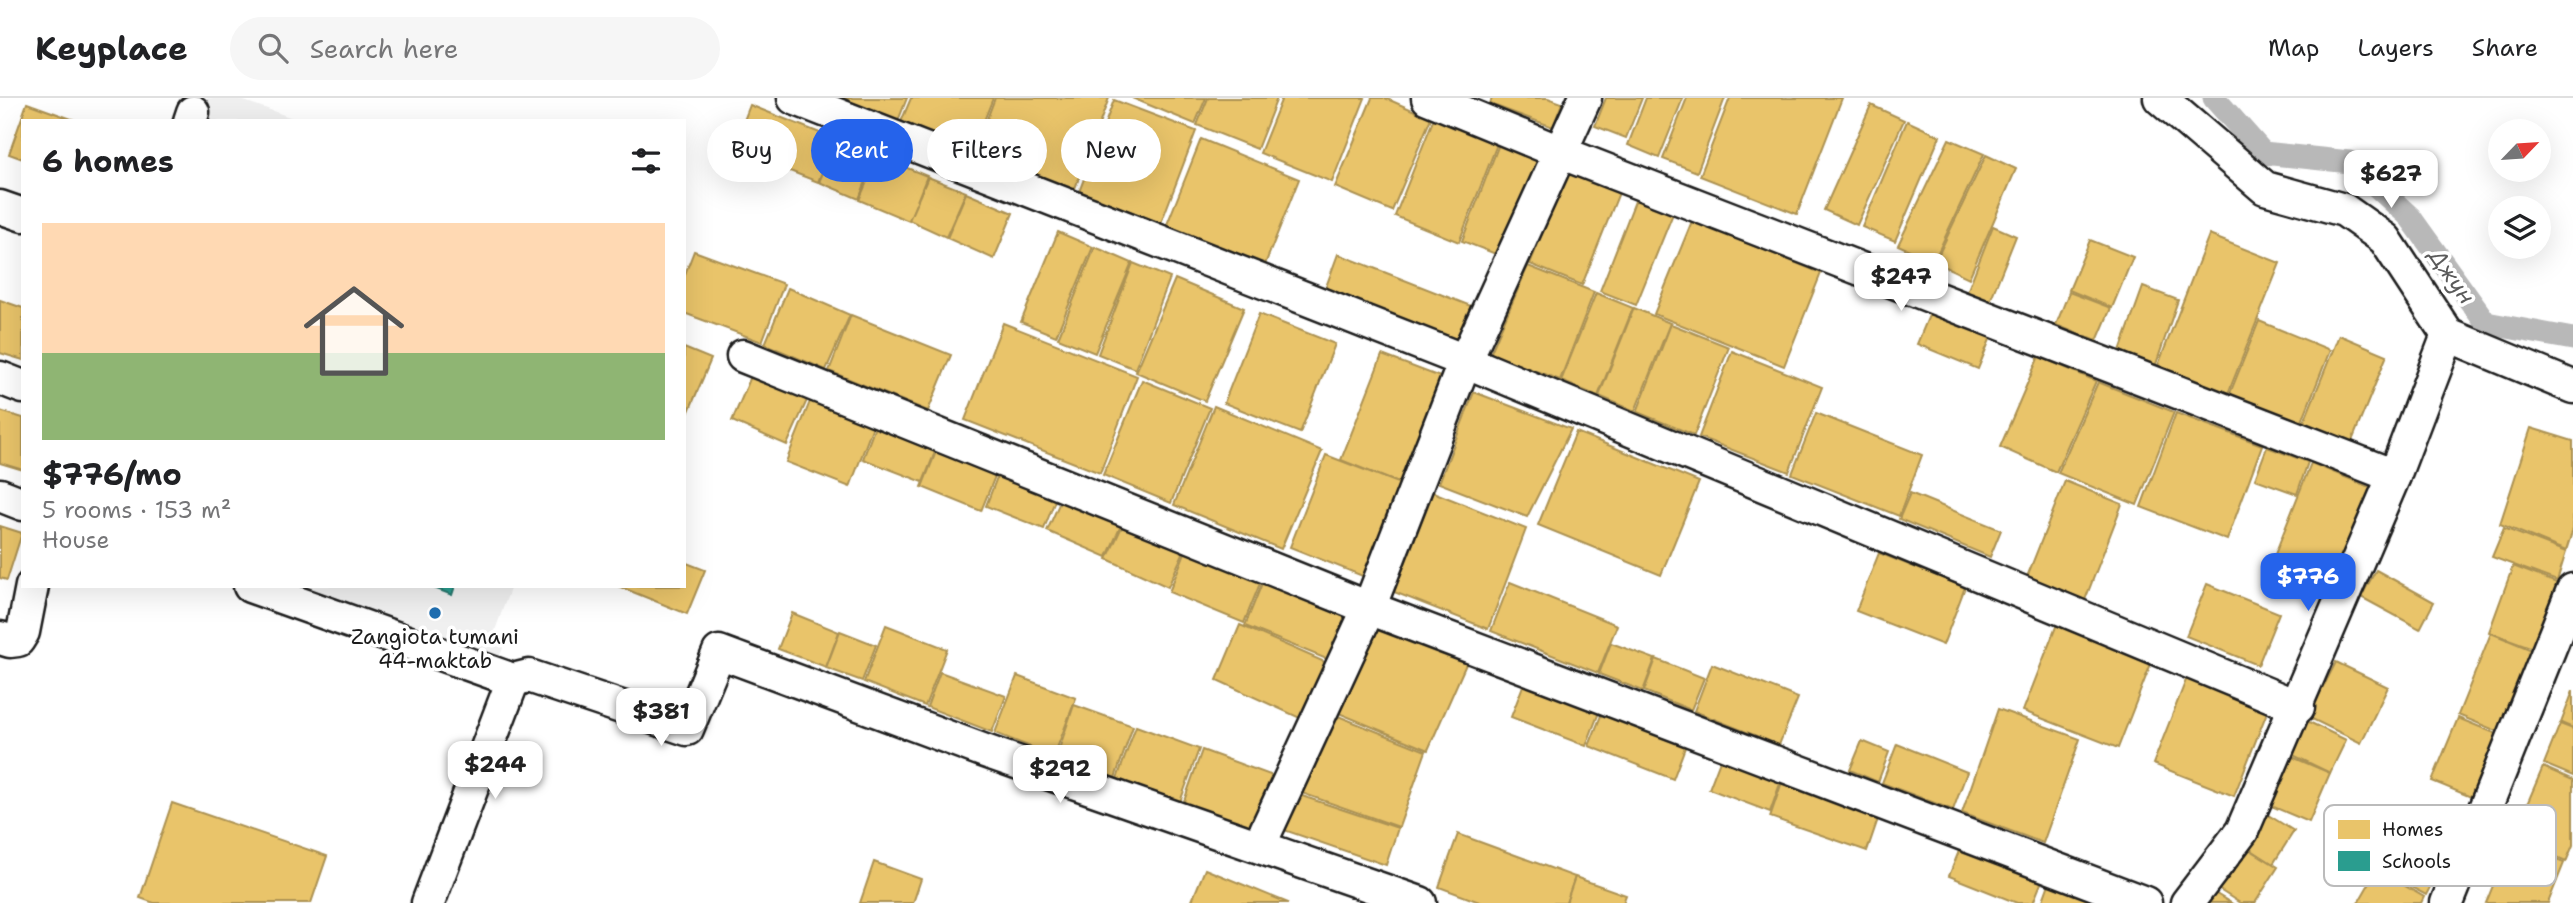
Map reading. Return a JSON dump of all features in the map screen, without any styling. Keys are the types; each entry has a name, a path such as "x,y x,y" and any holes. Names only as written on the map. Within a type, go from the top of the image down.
{"street":[{"path":"794,98 1465,360 2298,707"},
{"path":"1428,98 1562,153 2394,476"},
{"path":"1259,846 1369,608 1465,360 1585,98"},
{"path":"2160,98 2265,187 2344,210 2385,239 2448,335 2573,387"},
{"path":"0,207 21,214"},
{"path":"2187,903 2242,831 2298,707 2394,476 2448,335"},
{"path":"743,356 1369,608 2145,903"},
{"path":"0,379 21,386"},
{"path":"0,495 21,503"},
{"path":"0,638 18,640 23,632 32,588"},
{"path":"256,588 513,680 528,676 687,729 719,652 985,751 1259,846 1381,896 1420,903"},
{"path":"2486,805 2573,590"},
{"path":"428,903 513,680"},
{"path":"2447,903 2454,886"}],"shaded area":[{"path":"207,98 236,98 295,119 200,119"},
{"name":"Zangiota tumani 44-maktab","path":"301,588 510,588 492,639 505,644 498,659"}],"building: Homes":[{"path":"840,98 907,98 899,119"},
{"path":"911,98 993,98 985,119 927,119 927,133 913,127 913,119 902,119"},
{"path":"995,98 1109,98 1101,119 1061,119 1061,182 1077,182 1074,191 1047,181 1047,119 987,119"},
{"path":"1132,98 1206,98 1195,124"},
{"path":"1208,98 1277,98 1257,149 1197,125"},
{"path":"1282,98 1365,98 1332,182 1260,153"},
{"path":"1372,98 1385,98 1431,118 1392,211 1335,187"},
{"path":"1492,98 1548,98 1562,103 1553,127 1490,104"},
{"path":"1606,98 1642,98 1626,138 1595,126"},
{"path":"1646,98 1683,98 1659,158 1628,145"},
{"path":"1687,98 1725,98 1697,172 1663,159"},
{"path":"1730,98 1842,98 1797,214 1700,176"},
{"path":"1114,100 1196,131 1161,223 1079,192 1083,182 1161,182 1161,119 1107,119"},
{"path":"27,103 71,119 21,119"},
{"path":"750,105 785,119 745,119"},
{"path":"1871,105 1904,120 1857,225 1824,210"},
{"path":"1434,118 1497,144 1459,242 1395,216"},
{"path":"21,120 21,158 9,154"},
{"path":"1907,121 1940,136 1895,241 1862,227"},
{"path":"797,124 811,129 811,179 797,174"},
{"path":"1201,139 1299,179 1264,267 1166,227"},
{"path":"1949,139 1984,154 1934,261 1898,245"},
{"path":"1499,144 1539,160 1501,256 1462,241"},
{"path":"1986,155 2016,169 1969,278 1935,262"},
{"path":"1568,169 1620,190 1582,285 1530,264"},
{"path":"913,170 927,176 909,221 859,200 867,182 913,182"},
{"path":"927,179 927,182 941,182 966,192 946,237 909,220"},
{"path":"819,182 866,182 859,199"},
{"path":"966,193 1013,213 994,259 947,238"},
{"path":"1637,196 1674,211 1636,305 1600,291"},
{"path":"1692,221 1821,273 1784,366 1654,314"},
{"path":"1993,226 2016,236 1990,301 1967,292"},
{"path":"1058,232 1093,247 1056,336 1021,322"},
{"path":"2209,235 2280,263 2227,396 2157,368"},
{"path":"2090,240 2133,257 2112,308 2069,290"},
{"path":"1095,247 1132,263 1095,353 1058,338"},
{"path":"694,251 784,284 762,342 686,314 686,272"},
{"path":"1338,254 1476,308 1460,349 1323,295"},
{"path":"1133,263 1170,278 1135,369 1098,354"},
{"path":"1528,266 1594,292 1560,380 1490,354"},
{"path":"1175,279 1244,308 1205,401 1136,372"},
{"path":"2143,287 2178,300 2155,367 2119,354"},
{"path":"788,288 850,315 826,370 765,344"},
{"path":"2069,292 2111,308 2097,341 2056,325"},
{"path":"1596,293 1633,308 1598,396 1561,381"},
{"path":"0,300 21,307 21,359 0,353"},
{"path":"1634,308 1670,323 1635,411 1599,396"},
{"path":"1930,313 1991,337 1978,369 1917,344"},
{"path":"1259,314 1335,344 1300,433 1224,403"},
{"path":"851,315 951,355 928,411 829,371"},
{"path":"2259,321 2330,350 2300,426 2229,396"},
{"path":"1003,323 1137,376 1100,473 965,420"},
{"path":"1671,324 1729,347 1694,435 1637,412"},
{"path":"2339,335 2387,355 2350,446 2302,427"},
{"path":"686,349 711,359 686,418"},
{"path":"1732,351 1822,387 1789,472 1699,437"},
{"path":"1382,355 1443,378 1401,484 1341,460"},
{"path":"2039,356 2096,381 2056,472 2000,447"},
{"path":"752,374 808,398 787,445 732,421"},
{"path":"1142,380 1210,408 1171,503 1103,475"},
{"path":"2098,382 2174,412 2137,505 2058,473"},
{"path":"1474,392 1571,429 1527,517 1439,483"},
{"path":"811,399 874,423 850,487 786,462"},
{"path":"1214,406 1322,451 1281,549 1174,505"},
{"path":"0,411 21,417 21,469 0,463"},
{"path":"1816,413 1922,455 1899,516 1792,474"},
{"path":"2176,413 2262,445 2227,540 2141,507"},
{"path":"876,424 937,447 923,482 863,459"},
{"path":"2531,428 2573,441 2573,529 2566,551 2500,524"},
{"path":"1576,432 1699,482 1661,575 1538,525"},
{"path":"938,447 997,471 981,511 922,487"},
{"path":"2267,447 2308,462 2297,494 2255,479"},
{"path":"1326,455 1401,484 1365,577 1290,547"},
{"path":"2311,463 2379,491 2340,589 2272,562"},
{"path":"999,472 1057,495 1044,529 986,506"},
{"path":"2065,481 2122,504 2085,600 2027,577"},
{"path":"1433,492 1526,529 1488,629 1394,592"},
{"path":"1910,493 2001,530 1990,557 1899,519"},
{"path":"1063,495 1123,521 1107,557 1047,531"},
{"path":"1124,522 1185,549 1168,587 1107,559"},
{"path":"0,526 21,533 21,536 7,580 0,578"},
{"path":"2504,528 2566,552 2557,581 2492,557"},
{"path":"1186,550 1261,581 1244,623 1169,592"},
{"path":"1879,553 1965,587 1943,645 1856,611"},
{"path":"686,563 705,570 687,614 623,588 686,588"},
{"path":"2513,566 2557,583 2533,648 2489,632"},
{"path":"2376,570 2434,602 2420,629 2361,597"},
{"path":"1263,581 1347,615 1329,660 1245,626"},
{"path":"1510,582 1617,625 1598,673 1491,631"},
{"path":"2207,584 2279,613 2258,665 2186,636"},
{"path":"792,613 839,632 826,667 778,649"},
{"path":"1371,616 1470,655 1428,750 1329,709"},
{"path":"2057,624 2152,661 2118,748 2023,711"},
{"path":"886,625 947,649 925,706 864,682"},
{"path":"1240,625 1327,663 1302,719 1217,680"},
{"path":"840,631 876,645 862,681 826,668"},
{"path":"2491,633 2532,650 2499,732 2458,715"},
{"path":"1611,643 1655,659 1643,691 1599,674"},
{"path":"1656,659 1704,678 1691,710 1644,691"},
{"path":"2336,662 2388,687 2361,743 2308,717"},
{"path":"1712,664 1798,698 1779,745 1694,711"},
{"path":"940,672 1006,696 992,732 927,707"},
{"path":"2188,675 2269,707 2234,796 2153,764"},
{"path":"1017,676 1076,698 1054,756 995,733"},
{"path":"1526,678 1601,707 1586,746 1511,717"},
{"path":"2573,691 2573,728 2561,723"},
{"path":"1074,705 1133,726 1115,778 1056,758"},
{"path":"1604,708 1687,742 1673,779 1589,746"},
{"path":"1998,709 2080,739 2043,843 1962,813"},
{"path":"1328,712 1426,751 1399,827 1296,791"},
{"path":"2458,718 2497,734 2471,797 2432,781"},
{"path":"2307,721 2346,740 2330,773 2291,754"},
{"path":"2560,724 2573,729 2573,776 2544,764"},
{"path":"1136,726 1199,749 1180,802 1117,779"},
{"path":"1862,741 1889,752 1878,782 1850,770"},
{"path":"1897,744 1967,772 1953,810 1882,783"},
{"path":"1202,750 1276,777 1257,830 1183,804"},
{"path":"1722,755 1782,778 1770,812 1709,789"},
{"path":"2290,756 2330,773 2309,822 2269,805"},
{"path":"2543,767 2573,780 2573,845 2566,862 2556,858 2556,805 2527,805"},
{"path":"1783,779 1880,813 1867,851 1770,817"},
{"path":"1296,794 1398,828 1386,865 1284,830"},
{"path":"172,803 327,856 311,903 154,903 140,898"},
{"path":"2265,813 2294,831 2273,864 2244,845"},
{"path":"1458,834 1575,877 1566,903 1482,903 1439,887"},
{"path":"1961,846 2043,878 2033,903 2017,903 1949,876"},
{"path":"2244,846 2278,867 2255,903 2240,903 2218,889"},
{"path":"2556,860 2564,863 2556,883"},
{"path":"874,862 921,879 913,903 860,903"},
{"path":"1205,869 1288,903 1191,903"},
{"path":"1575,877 1626,895 1623,903 1566,903"},
{"path":"2050,881 2110,903 2042,903"},
{"path":"2368,886 2405,886 2424,897 2421,903 2358,903"},
{"path":"2409,886 2431,886 2426,895"},
{"path":"2493,886 2555,886 2548,903 2486,903"},
{"path":"2213,892 2231,903 2206,903"}],"building: Schools":[{"path":"434,588 454,588 452,595"}],"waterway":[{"name":"Джун","path":"2214,98 2263,153 2350,162 2410,217 2486,323 2573,339"}],"place":[{"name":"Zangiota tumani 44-maktab","path":"435,613"}]}
